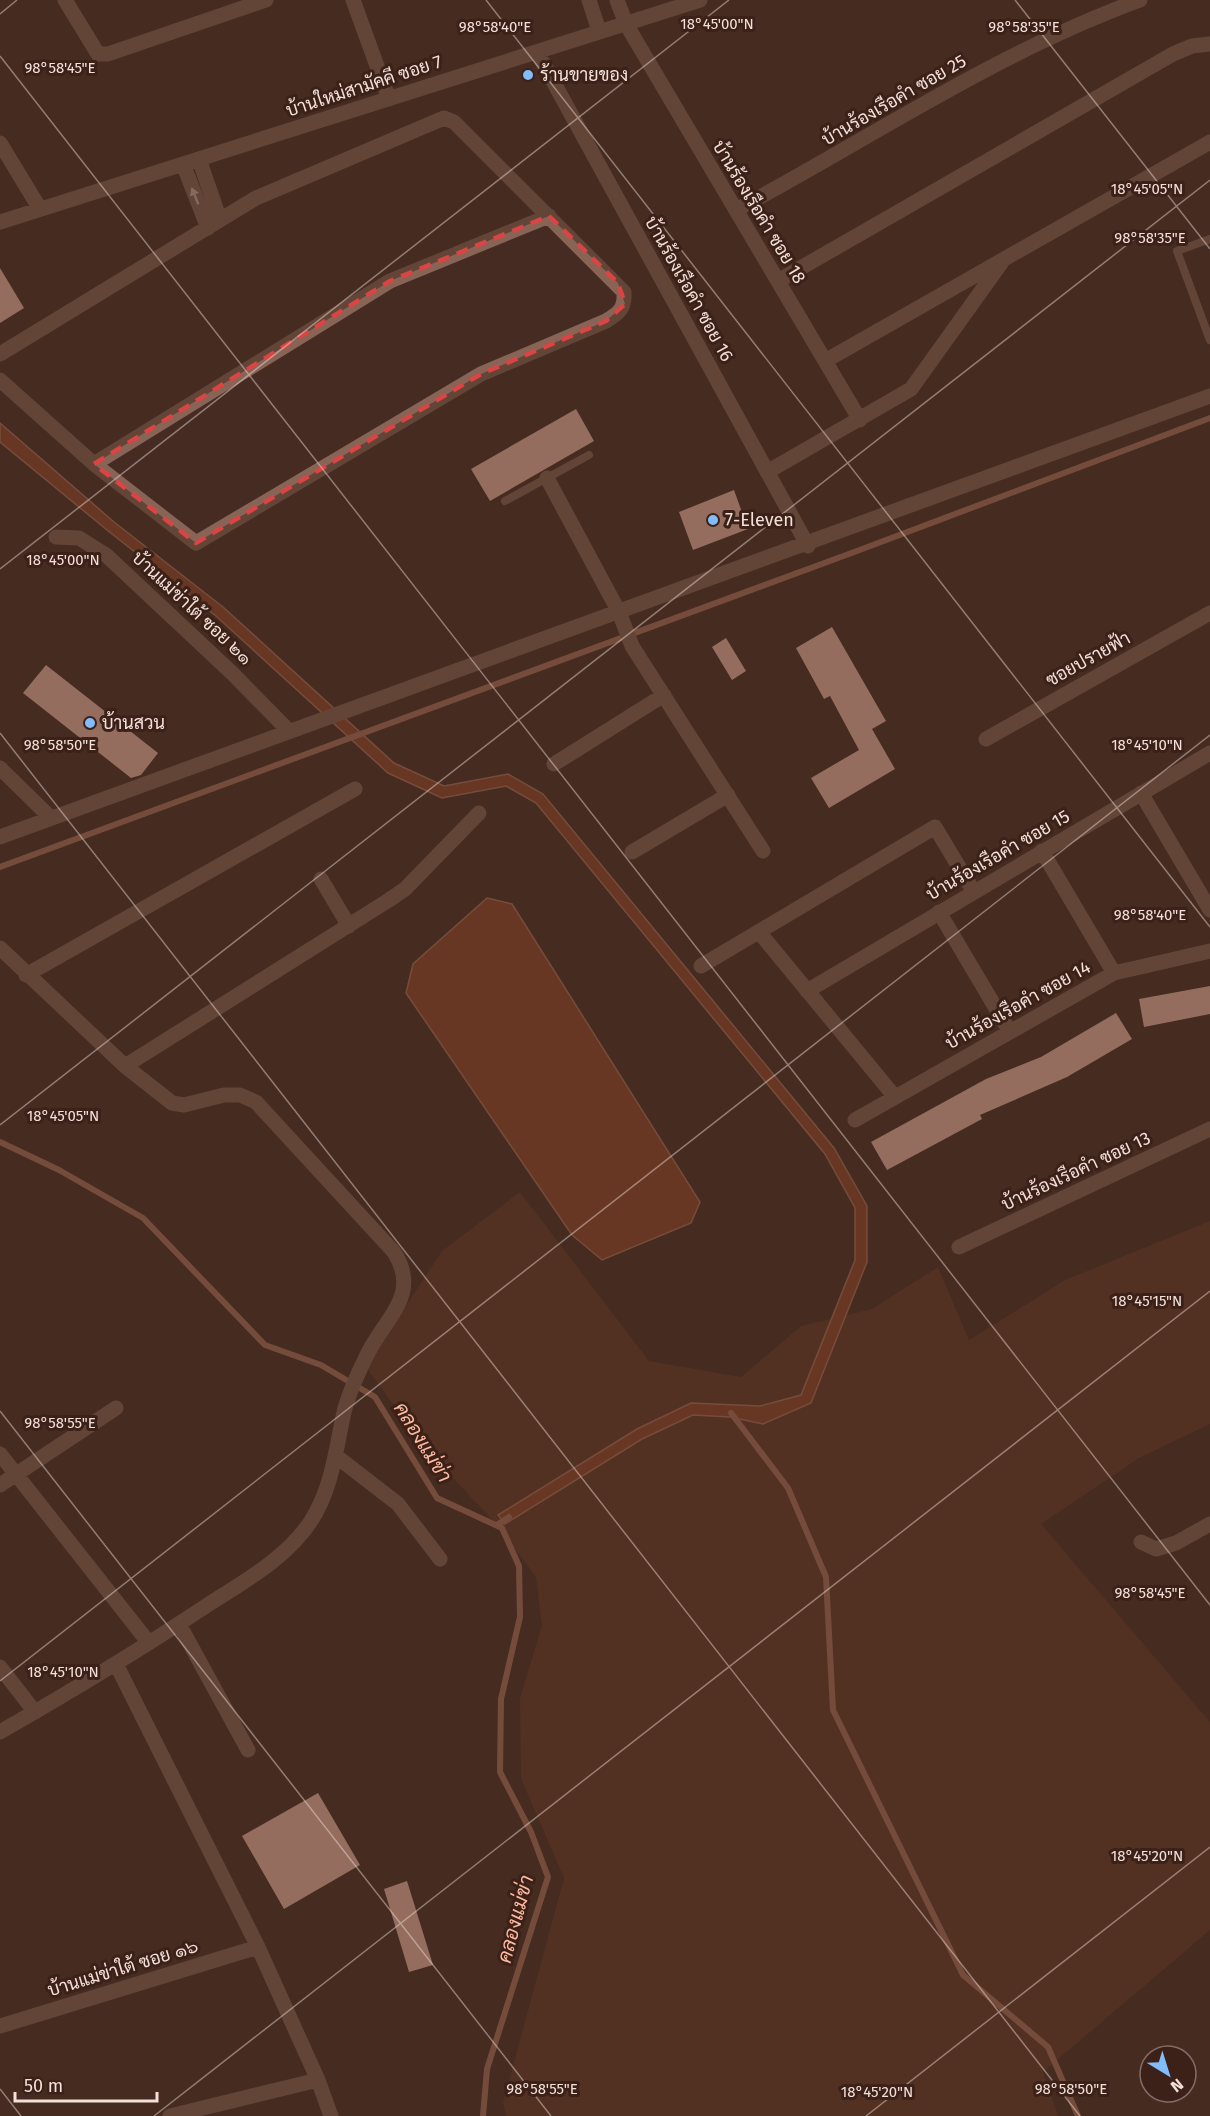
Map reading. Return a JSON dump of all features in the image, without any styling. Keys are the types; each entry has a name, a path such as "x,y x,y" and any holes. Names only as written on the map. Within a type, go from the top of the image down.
{"street":[{"path":"65,0 91,46 98,54 108,54 267,0"},
{"path":"353,0 389,99"},
{"path":"589,0 599,31"},
{"name":"บ้านร้องเรือคำ ซอย 18","path":"617,0 626,24 860,420"},
{"name":"บ้านใหม่สามัคคี ซอย 7","path":"0,222 700,0"},
{"name":"บ้านร้องเรือคำ ซอย 25","path":"736,210 999,62 1089,18 1140,0"},
{"path":"778,281 1173,54 1192,46 1210,44"},
{"name":"บ้านร้องเรือคำ ซอย 16","path":"537,52 808,546"},
{"path":"0,354 256,198 444,118 454,122 624,292 625,304 619,314 481,374 196,543 94,464 0,380"},
{"path":"0,142 40,210"},
{"path":"825,361 1210,142"},
{"path":"199,159 214,224"},
{"path":"183,164 214,224"},
{"path":"94,464 390,281 549,216"},
{"path":"767,472 911,389 1006,257"},
{"path":"0,837 312,721 808,546 1210,396"},
{"path":"547,478 619,612 632,646 763,851"},
{"name":"บ้านแม่ข่าใต้ ซอย ๒๑","path":"56,537 79,538 106,555 232,673 288,730"},
{"name":"ซอยปรายฟ้า","path":"986,739 1210,613"},
{"path":"554,764 664,695"},
{"name":"บ้านร้องเรือคำ ซอย 15","path":"807,990 1210,753"},
{"path":"0,768 51,818"},
{"path":"26,975 355,789"},
{"path":"1141,793 1210,910"},
{"path":"632,852 728,795"},
{"path":"124,1066 405,890 479,813"},
{"path":"701,966 935,827 974,892"},
{"path":"1042,851 1114,973"},
{"path":"321,879 348,926"},
{"path":"939,912 1010,1032"},
{"path":"759,932 895,1097"},
{"path":"0,948 124,1066 172,1103 184,1105 224,1095 240,1095 256,1102 394,1252 402,1265 406,1281 401,1299 366,1356 346,1406 336,1456 322,1501 310,1521 291,1544 268,1565 179,1624 117,1664 0,1732"},
{"name":"บ้านร้องเรือคำ ซอย 14","path":"855,1120 1114,973 1210,951"},
{"name":"บ้านร้องเรือคำ ซอย 13","path":"958,1247 1210,1129"},
{"path":"0,1485 116,1408"},
{"path":"0,1454 149,1643"},
{"path":"336,1456 398,1504 440,1558"},
{"path":"1141,1542 1156,1549 1176,1543 1210,1524"},
{"path":"179,1624 248,1750"},
{"path":"117,1664 258,1947 318,2080 331,2116"},
{"path":"0,1667 35,1712"},
{"name":"บ้านแม่ข่าใต้ ซอย ๑๖","path":"0,2026 258,1947"},
{"path":"170,2116 318,2080"}],"lane":[{"path":"1210,239 1177,251 1210,340"},
{"path":"505,501 589,455"}],"highlighted area":[{"path":"549,216 618,283 625,304 606,321 481,374 196,543 94,464 390,281"}],"shaded area":[{"path":"0,423 114,522 223,607 394,763 444,786 508,774 543,794 834,1148 867,1206 867,1262 811,1403 763,1424 730,1417 693,1415 642,1439 505,1524 498,1515 637,1429 691,1403 760,1406 801,1395 855,1260 855,1208 825,1154 536,803 506,786 442,798 388,773 216,616 0,442"},
{"path":"487,898 512,904 700,1202 691,1223 602,1260 572,1235 406,993 413,964"},
{"path":"520,1192 649,1361 741,1377 801,1326 872,1309 938,1267 969,1340 1065,1280 1210,1221 1210,1424 1139,1458 1041,1524 1210,1722 1210,1930 1043,2072 1058,2116 506,2116 503,2103 564,1878 521,1779 520,1698 542,1626 536,1577 497,1525 423,1446 366,1367 442,1251"}],"building":[{"path":"0,268 24,308 0,323"},
{"path":"576,409 594,441 490,501 471,469"},
{"name":"7-Eleven","path":"734,490 748,529 693,550 679,512"},
{"path":"832,627 886,721 872,729 895,769 829,808 811,778 859,750 830,696 824,699 796,648"},
{"path":"726,638 746,671 732,680 712,647"},
{"name":"บ้านสวน","path":"46,665 158,753 141,775 131,778 23,693"},
{"path":"1210,986 1210,1014 1144,1027 1139,999"},
{"path":"1116,1013 1132,1039 1067,1077 980,1115 982,1119 887,1170 871,1142 986,1079 1041,1057"},
{"path":"318,1793 360,1865 284,1909 242,1836"},
{"path":"407,1881 433,1965 409,1972 384,1889"}],"waterway":[{"path":"0,867 857,551 1210,418"},
{"name":"คลองแม่ข่า","path":"0,1142 59,1170 143,1218 265,1345 321,1365 375,1397 437,1498 502,1528 519,1566 520,1617 501,1699 500,1772 531,1832 548,1877 487,2069 483,2116"},
{"path":"731,1413 788,1488 826,1577 833,1710 963,1975 1048,2047 1078,2116"},
{"path":"497,1525 509,1517"}],"place":[{"name":"ร้านขายของ","path":"528,75"},
{"name":"7-Eleven","path":"713,520"},
{"name":"บ้านสวน","path":"90,723"}]}
